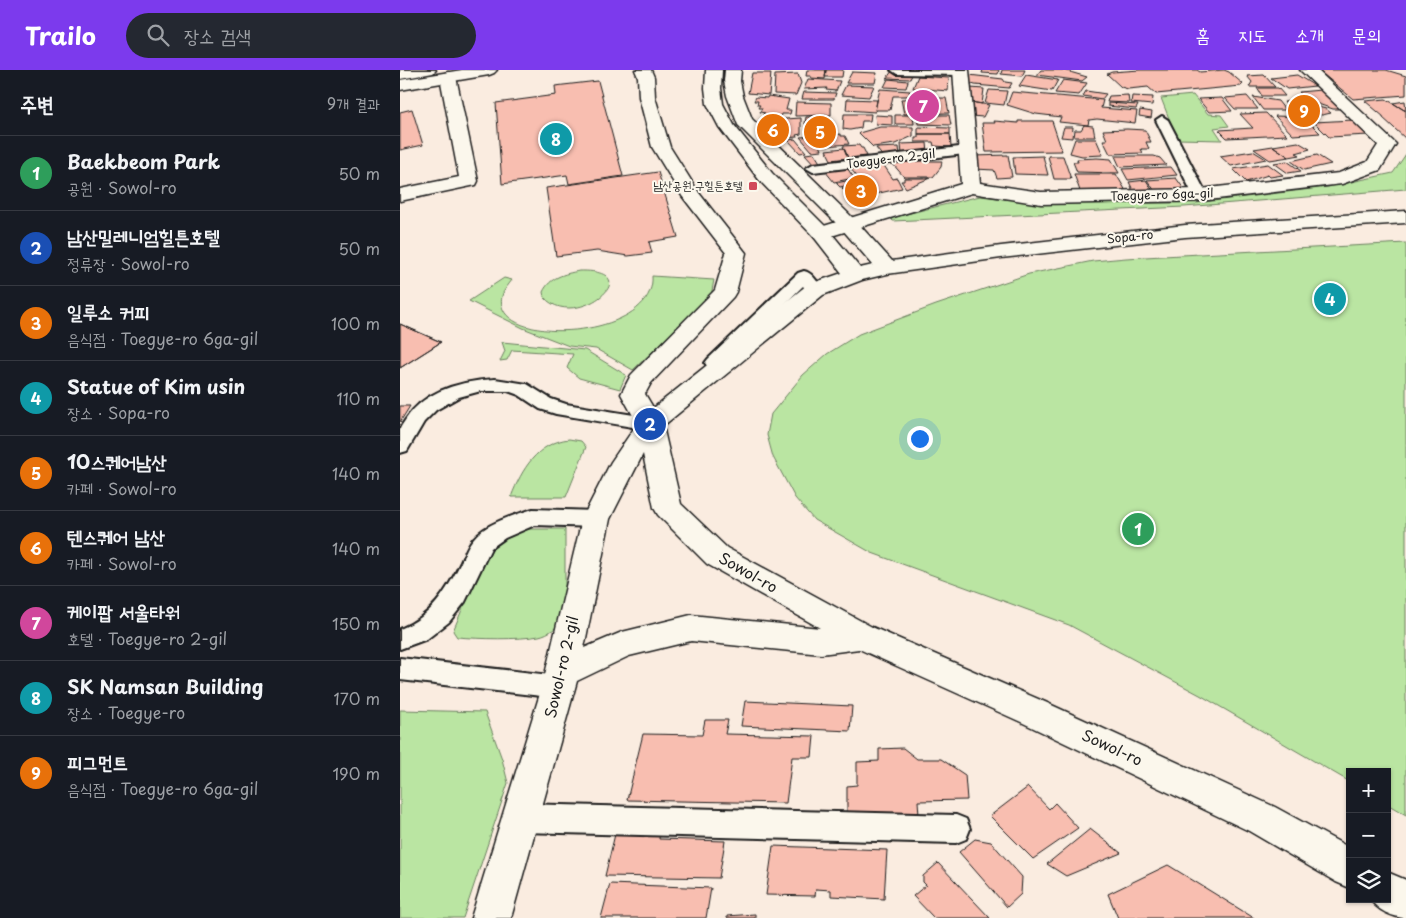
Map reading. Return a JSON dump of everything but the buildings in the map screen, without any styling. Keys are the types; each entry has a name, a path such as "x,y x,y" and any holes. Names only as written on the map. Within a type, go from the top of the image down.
{"main road":[{"path":"400,74 428,70"},
{"path":"400,85 489,70"},
{"name":"Sowol-ro","path":"643,70 646,77 647,97 661,146 690,196 736,253 725,292 640,380 633,394 650,424 668,508 716,556 860,636 1034,712 1262,819 1346,867"},
{"path":"650,424 810,283 855,276 821,233 766,177 720,117 713,88 714,70"},
{"path":"733,70 732,81 735,96 744,121 849,224 887,268"},
{"path":"961,70 971,187"},
{"name":"Toegye-ro 6ga-gil","path":"821,233 971,187 1041,198 1200,195 1342,178 1374,166 1387,144 1308,70"},
{"path":"400,195 469,181 448,77"},
{"name":"Sopa-ro","path":"855,276 887,268 1000,252 1185,231 1406,217"},
{"name":"Sowol-ro 2-gil","path":"491,918 561,680 596,519 624,462 650,424"},
{"path":"561,680 622,645 691,628 821,641 860,636"},
{"path":"1391,893 1406,901"}],"lane":[{"path":"896,70 961,70"},
{"path":"1162,120 1200,195"},
{"name":"Toegye-ro 2-gil","path":"814,168 968,150"},
{"path":"400,446 421,413 442,398 468,388 503,385 519,388 532,394 540,402 565,410 650,424"},
{"path":"400,639 418,632 441,615 457,595 482,543 497,532 533,517 596,519"},
{"path":"400,669 561,680"},
{"path":"521,818 956,829"}],"green space":[{"path":"1193,95 1208,114 1221,115 1229,126 1214,128 1222,140 1177,139 1161,98"},
{"path":"1406,154 1406,189 1184,207 893,221 890,218 980,196 1041,203 1196,203 1328,187 1393,173"},
{"path":"1406,243 1406,815 1391,806 1391,768 1346,768 1346,780 1200,695 1069,625 872,553 814,520 795,498 773,457 767,435 771,414 803,375 827,354 859,334 936,305 1029,274 1093,261"},
{"path":"579,271 600,273 609,279 608,288 600,297 588,304 573,308 557,306 544,297 543,292 549,283 563,275"},
{"path":"652,276 714,280 711,296 633,370 596,349 569,346 523,328 469,301 504,278 512,280 503,293 504,311 519,323 543,330 572,330 602,325 628,314 646,298"},
{"path":"502,342 585,350 626,375 620,389 579,378 567,368 573,354 512,350 507,360 500,361 505,351"},
{"path":"569,439 581,441 586,447 566,497 511,497 526,467 539,452 558,441"},
{"path":"524,529 565,529 565,619 554,629 539,636 498,639 457,637 453,631 487,551 491,546"},
{"path":"400,710 485,712 502,759 508,783 463,918 400,918"}],"place":[{"name":"케이팝 서울타워","path":"923,106"},
{"name":"피그먼트","path":"1304,111"},
{"name":"텐스퀘어 남산","path":"773,130"},
{"name":"10스퀘어남산","path":"820,132"},
{"name":"SK Namsan Building","path":"556,139"},
{"name":"남산공원.구힐튼호텔","path":"753,186"},
{"name":"일루소 커피","path":"861,191"},
{"name":"Statue of Kim usin","path":"1330,299"},
{"name":"남산밀레니엄힐튼호텔","path":"650,424"},
{"name":"Baekbeom Park","path":"1138,529"}]}
